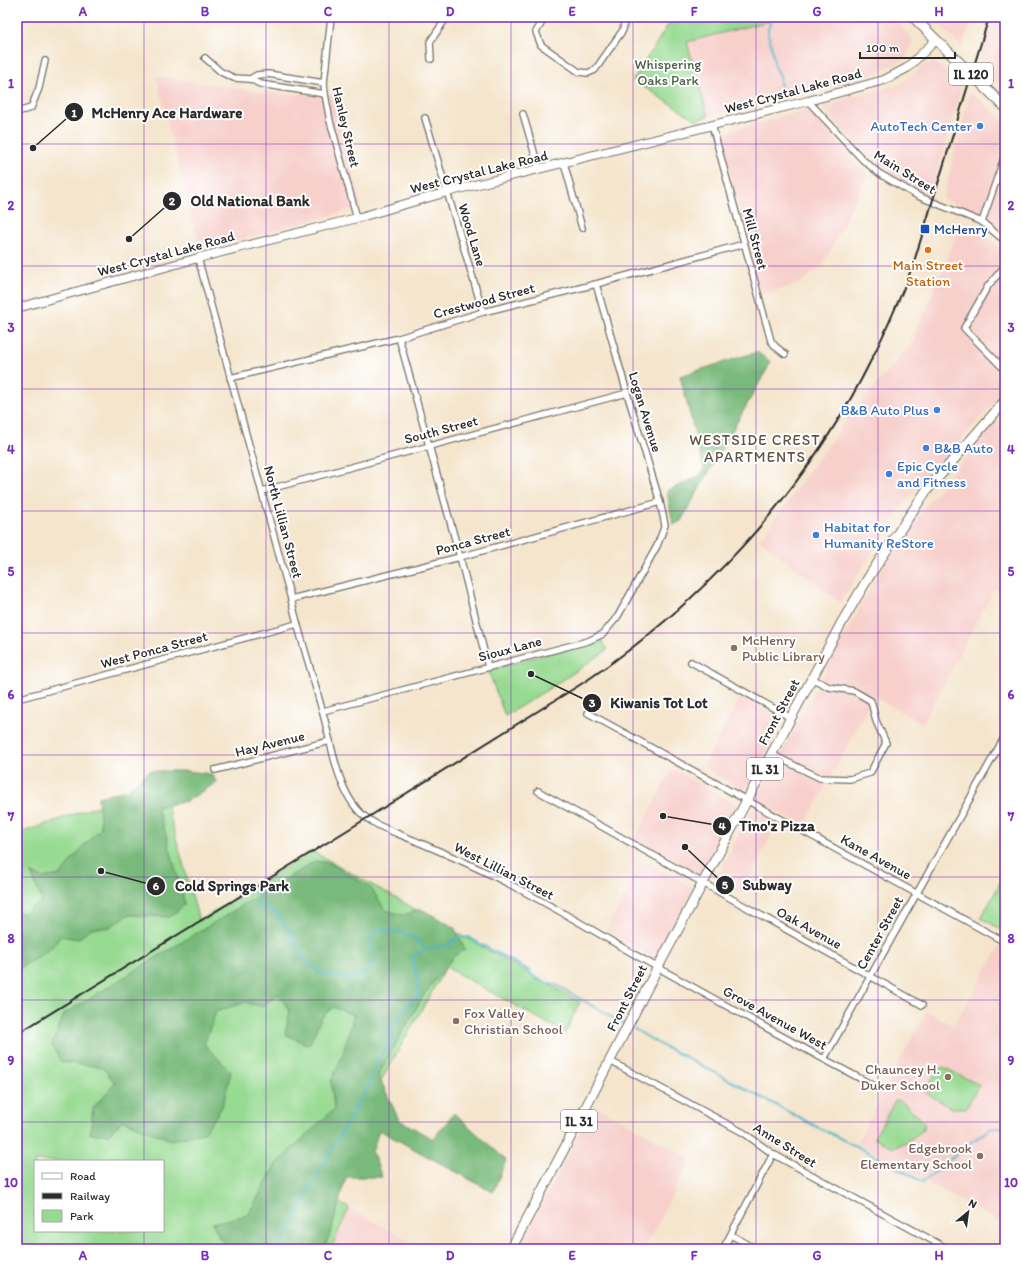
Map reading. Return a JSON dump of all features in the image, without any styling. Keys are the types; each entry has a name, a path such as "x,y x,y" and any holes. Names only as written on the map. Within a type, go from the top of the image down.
{"main road":[{"name":"IL 120","path":"913,17 1005,107"},
{"name":"Front Street","path":"511,1249 658,967 748,801 842,622 870,575 926,491 1005,401"}],"street":[{"name":"Hanley Street","path":"331,17 324,83 325,94 330,120 356,218"},
{"path":"431,59 430,42 447,17"},
{"path":"544,17 536,32 541,45 579,72 588,73 595,70 624,30 625,17"},
{"name":"West Crystal Lake Road","path":"17,308 198,258 356,218 447,192 808,101 884,80 908,68 936,40"},
{"path":"205,58 221,72 234,78 250,79 260,84 325,94"},
{"path":"17,112 31,108 39,88 45,61"},
{"path":"250,79 257,75 268,74 324,83"},
{"name":"Main Street","path":"808,101 863,160 880,174 918,196 982,222 1005,241"},
{"path":"523,114 539,169"},
{"name":"Wood Lane","path":"425,118 483,312"},
{"name":"Mill Street","path":"712,125 771,341 785,354"},
{"path":"982,222 1005,155"},
{"path":"564,163 582,228"},
{"name":"Crestwood Street","path":"230,378 399,338 483,312 596,284 744,244"},
{"name":"North Lillian Street","path":"198,258 297,624 323,712 340,778 346,792"},
{"path":"1005,266 988,286 964,328 1005,370"},
{"name":"Logan Avenue","path":"596,284 660,502 665,525 656,546"},
{"path":"399,338 460,557 488,667"},
{"name":"South Street","path":"262,491 627,393"},
{"name":"Ponca Street","path":"291,599 460,557 660,502"},
{"name":"Sioux Lane","path":"323,712 588,641 603,634 618,616 656,546"},
{"name":"West Ponca Street","path":"17,699 297,624"},
{"path":"691,662 792,718"},
{"path":"772,754 820,778 850,780 870,773 886,743 876,721 871,701 854,691 829,687 813,679"},
{"name":"Kane Avenue","path":"588,714 1005,942"},
{"name":"Center Street","path":"824,1059 1005,736"},
{"name":"Hay Avenue","path":"215,770 330,741"},
{"name":"Oak Avenue","path":"538,791 922,1005"},
{"name":"West Lillian Street","path":"346,792 358,811 367,818 389,830 417,841 511,884 658,967"},
{"name":"Grove Avenue West","path":"658,967 880,1089"},
{"name":"Anne Street","path":"610,1061 744,1133 773,1154 948,1249"},
{"path":"723,1249 773,1154"},
{"path":"731,1235 756,1249"}],"shaded area":[{"path":"768,17 894,17 913,41 905,59 868,76 708,116 687,42 769,21"},
{"path":"933,17 972,17 962,48"},
{"path":"993,17 1005,17 1005,90 979,63"},
{"path":"936,63 962,87 930,197 872,163 823,108 826,104 902,84 925,64"},
{"path":"156,76 265,93 333,95 362,207 200,250"},
{"path":"970,92 1005,122 1005,237 980,214 943,199"},
{"path":"808,109 867,175 824,263 800,284 761,294 720,134"},
{"path":"959,225 975,230 992,241 1005,253 1005,390 903,505 840,602 760,540 850,415 912,343 952,246"},
{"path":"1005,413 1005,595 995,588 922,724 873,696 804,827 761,803 759,795 876,578 928,503 990,428"},
{"path":"740,697 783,720 745,791 703,767"},
{"path":"672,769 739,806 700,876 635,839"},
{"path":"751,811 761,812 778,822 741,895 715,881"},
{"path":"644,861 694,888 656,959 606,930"},
{"name":"Chauncey H. Duker School","path":"1001,944 1005,946 1005,1225 857,1143 926,1011 954,1026"},
{"path":"594,1105 691,1159 644,1249 518,1249"},
{"path":"349,1208 424,1249 331,1249"}],"green space":[{"name":"Whispering Oaks Park","path":"673,17 768,17 769,21 687,42 708,116 696,120 633,80"},
{"path":"757,352 771,362 681,521 673,525 667,491 699,476 704,469 680,376"},
{"path":"601,639 607,650 566,678 505,716 488,670"},
{"path":"149,771 187,771 211,774 217,782 187,801 157,807 185,904 170,917 128,915 108,928 91,928 78,939 61,936 50,949 20,968 17,967 17,912 24,913 42,901 31,873 43,878 60,875 85,844 101,828 98,797 127,790"},
{"path":"161,784 199,921 312,851 580,1002 565,1033 446,967 318,1191 349,1208 331,1249 17,1249 17,834"},
{"path":"315,861 330,863 371,888 385,910 403,915 421,909 454,927 465,949 454,956 423,996 378,1075 399,1120 433,1139 454,1113 506,1160 493,1192 379,1130 372,1152 382,1177 346,1177 332,1228 324,1249 232,1249 220,1239 213,1223 248,1215 276,1164 334,1109 331,1081 343,1054 354,1015 333,1007 321,1018 309,1045 285,1034 290,1010 278,994 262,1007 246,1002 216,1012 204,1044 231,1072 222,1107 204,1133 171,1140 123,1120 109,1134 90,1134 93,1108 115,1083 102,1067 61,1062 52,1045 64,1014"},
{"path":"1005,874 1005,932 981,918"},
{"path":"943,1067 979,1085 966,1108 951,1108 925,1092 937,1070"},
{"path":"900,1100 925,1123 922,1131 906,1142 893,1148 874,1138 895,1101"}],"waterway":[{"path":"769,17 770,24 768,35 771,43 775,67 780,75 781,96"},
{"path":"255,891 258,896 257,905 275,912 287,928 304,958 317,971 332,977 334,976 351,979 365,973 376,962 368,941 377,929 399,932 415,937 425,949 449,945 454,939 468,937 528,970 537,980 558,986 624,1024"},
{"path":"279,1249 326,1159 369,1085 380,1055 387,1049 394,1039 387,1034 390,1028 401,1013 419,995 417,977 412,958 425,949"},
{"path":"634,1029 666,1048 684,1056 923,1182 971,1142 990,1129 1005,1127"}],"railway":[{"path":"17,1034 586,681 628,651 668,618 706,583 742,546 776,507 807,466 836,423 862,378 883,337 913,265 989,17"}],"place":[{"name":"AutoTech Center","path":"980,126"},
{"name":"McHenry Ace Hardware","path":"33,148"},
{"name":"McHenry","path":"925,229"},
{"name":"Old National Bank","path":"129,239"},
{"name":"Main Street Station","path":"928,250"},
{"name":"B&B Auto Plus","path":"937,410"},
{"name":"B&B Auto","path":"926,448"},
{"name":"Epic Cycle and Fitness","path":"889,474"},
{"name":"Habitat for Humanity ReStore","path":"816,535"},
{"name":"McHenry Public Library","path":"734,648"},
{"name":"Kiwanis Tot Lot","path":"531,674"},
{"name":"Tino'z Pizza","path":"663,816"},
{"name":"Subway","path":"685,847"},
{"name":"Cold Springs Park","path":"101,871"},
{"name":"Fox Valley Christian School","path":"456,1021"},
{"name":"Chauncey H. Duker School","path":"948,1077"},
{"name":"Edgebrook Elementary School","path":"980,1156"}],"district":[{"name":"WESTSIDE CREST APARTMENTS","path":"755,448"}]}
